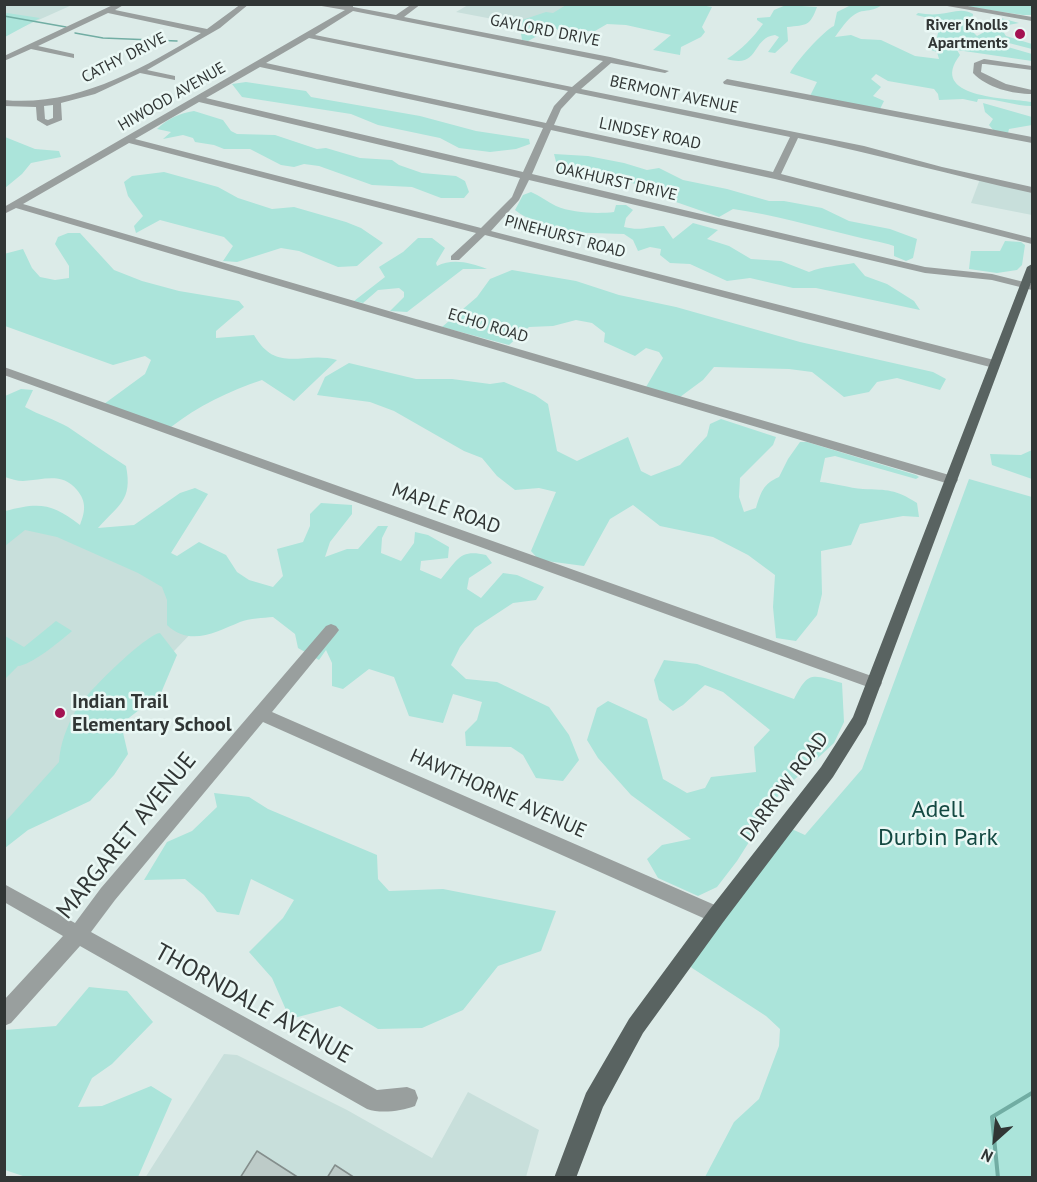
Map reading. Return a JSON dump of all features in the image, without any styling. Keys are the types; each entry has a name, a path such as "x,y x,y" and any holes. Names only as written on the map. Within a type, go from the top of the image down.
{"main road":[{"name":"DARROW ROAD","path":"565,1178 594,1101 636,1026 842,751 860,719 983,392 1029,286 1032,267"}],"street":[{"path":"4,59 122,4"},
{"name":"CATHY DRIVE","path":"4,103 40,104 86,95 138,70 233,18 246,4"},
{"name":"GAYLORD DRIVE","path":"313,4 349,7 665,70"},
{"path":"397,18 418,4"},
{"path":"939,4 1032,19"},
{"name":"HIWOOD AVENUE","path":"10,208 309,36 343,15 349,7"},
{"path":"108,11 208,32"},
{"name":"BERMONT AVENUE","path":"309,36 795,135 1032,190"},
{"path":"32,47 71,56"},
{"path":"455,258 510,207 527,177 557,108 610,59"},
{"path":"1032,68 984,61 978,63 977,68 978,74 986,79 1032,92"},
{"name":"LINDSEY ROAD","path":"259,64 776,176 1032,241"},
{"path":"138,70 172,78"},
{"path":"727,82 1032,140"},
{"name":"OAKHURST DRIVE","path":"199,99 925,270 984,276 1029,286"},
{"path":"40,104 41,120 51,123 58,120 57,102"},
{"path":"776,176 795,135"},
{"name":"PINEHURST ROAD","path":"129,140 994,364"},
{"name":"ECHO ROAD","path":"10,208 951,480"},
{"name":"MAPLE ROAD","path":"4,371 874,683"},
{"name":"MARGARET AVENUE","path":"4,1016 77,935 108,894 331,630"},
{"name":"HAWTHORNE AVENUE","path":"261,714 717,915"},
{"name":"THORNDALE AVENUE","path":"4,892 375,1101 407,1098"}],"shaded area":[{"path":"5,5 72,5 5,35"},
{"path":"468,5 571,5 540,28 456,12"},
{"path":"980,179 1032,190 1032,215 971,203"},
{"name":"Indian Trail Elementary School","path":"32,519 225,598 5,827 5,542"},
{"path":"224,1054 237,1055 347,1110 432,1158 468,1092 539,1130 526,1177 145,1178"}],"green space":[{"path":"695,4 712,7 702,27 705,32 701,37 681,47 680,55 653,50 671,35 626,25 607,24 595,31 558,30 554,27 528,41 522,40 519,21 546,12 553,13 566,5"},
{"path":"786,5 817,7 807,23 787,27 788,41 775,53 768,52 779,37 775,35 762,41 745,60 727,59 747,43 763,24 757,18 770,17 774,10"},
{"path":"851,5 883,5 855,14 835,37 851,35 861,39 881,40 915,56 939,59 937,52 931,50 941,21 916,15 918,13 969,12 973,14 971,30 977,36 990,29 997,17 1019,23 1008,25 1004,33 1006,36 1032,44 1032,49 1005,42 994,43 1032,54 1032,61 957,50 960,55 953,69 954,80 962,88 974,93 1032,102 1032,106 985,99 978,99 977,102 963,99 939,100 934,89 888,81 876,74 871,79 881,87 873,96 884,101 880,109 810,96 817,82 790,73 810,47 834,26 837,12"},
{"path":"956,5 1032,5 1032,15 1023,15"},
{"path":"5,14 40,18 5,37"},
{"path":"246,82 306,91 311,97 420,116 476,131 529,139 530,144 516,149 490,152 459,148 440,138 378,125 351,114 242,97 232,84"},
{"path":"983,103 1032,117 1032,125 1009,129 1008,133 994,131 989,125 993,119 985,112"},
{"path":"194,111 223,120 231,131 237,134 275,135 317,149 326,148 360,158 392,160 399,165 422,173 456,176 465,181 469,192 464,198 441,198 412,187 372,185 319,166 281,165 250,149 224,149 195,142 193,138 183,135 163,139 171,132 157,129 161,125 174,117"},
{"path":"5,137 35,149 59,151 61,157 31,163 5,188"},
{"path":"554,154 588,156 647,170 659,168 683,180 769,201 784,201 822,208 849,221 890,229 917,239 913,258 906,261 894,256 894,246 889,244 763,214 733,209 719,217 676,202 668,193 614,178 558,169"},
{"path":"164,172 218,187 238,198 272,209 294,207 346,222 361,228 383,243 357,266 338,267 299,251 281,248 237,262 223,261 233,246 224,237 160,220 136,233 134,226 143,216 128,196 124,182 132,176"},
{"path":"531,192 556,206 577,212 614,212 616,205 626,205 633,210 626,218 624,227 639,229 664,226 673,239 693,223 718,230 707,239 729,246 751,259 781,261 809,272 854,263 865,276 887,284 914,301 920,310 816,288 793,288 750,278 727,281 690,264 670,263 660,255 661,249 650,247 638,251 633,240 624,234 558,232 515,210 523,195"},
{"path":"68,233 80,233 114,270 142,281 179,291 239,301 244,307 216,331 216,338 254,335 263,347 282,358 337,360 294,401 262,380 214,400 171,427 104,404 145,374 151,360 145,356 113,365 5,326 4,254 23,249 32,268 40,277 55,280 69,278 69,266 55,244 58,237"},
{"path":"418,238 432,238 445,248 436,263 437,266 456,262 487,269 463,269 407,312 390,311 404,297 404,292 399,288 378,290 363,303 354,301 385,277 379,267 403,252"},
{"path":"1005,241 1021,242 1025,245 1022,265 1017,270 997,273 969,269 971,251 1000,251"},
{"path":"512,270 576,281 619,295 676,307 800,342 933,372 946,379 940,390 897,378 877,382 869,392 844,397 812,372 789,369 714,367 703,380 680,397 646,387 663,358 659,352 646,348 635,356 604,342 605,333 592,323 576,320 553,326 529,327 509,345 442,327 477,297 490,279"},
{"path":"349,363 416,379 452,379 490,384 504,382 535,395 548,404 557,451 577,461 628,437 641,471 651,476 680,465 707,436 710,424 721,419 776,437 773,445 740,478 739,497 744,512 756,508 761,493 766,486 779,477 800,442 807,442 919,477 916,479 835,456 825,458 820,482 897,493 917,503 919,517 903,516 860,524 851,545 821,551 822,594 817,615 796,641 776,638 773,607 775,575 748,555 713,537 660,526 633,505 610,519 584,566 539,560 531,551 556,492 539,488 515,490 497,476 482,458 464,451 394,411 370,402 317,395 325,377"},
{"path":"21,389 33,390 25,407 68,427 126,466 127,487 122,502 98,528 134,525 180,493 195,488 208,494 171,553 177,556 199,542 226,555 237,572 249,580 273,587 283,576 277,549 303,542 310,526 310,514 321,503 352,505 352,514 330,542 325,557 347,549 358,549 378,526 388,526 382,538 381,553 401,561 414,543 415,532 428,535 449,547 448,558 421,561 420,570 441,579 464,555 486,555 492,563 469,578 467,589 481,598 503,573 517,575 544,587 536,600 513,603 475,628 460,647 451,665 466,679 497,682 549,707 569,735 579,760 563,781 536,778 523,755 511,747 466,746 465,732 477,720 482,702 453,694 443,723 409,716 394,677 369,669 343,689 332,686 332,663 326,650 319,660 298,648 295,634 273,617 244,621 203,636 185,635 167,625 167,600 162,587 138,573 57,537 25,530 5,546 5,511 27,506 45,506 61,512 80,525 84,511 84,503 80,494 65,481 52,478 21,481 5,477 5,396"},
{"path":"1032,450 1032,479 992,465 990,454 1021,455"},
{"name":"Adell Durbin Park","path":"969,479 1032,497 1032,1177 705,1177 734,1122 759,1099 779,1046 780,1029 766,1016 692,968 684,960 785,826 805,835 862,769"},
{"path":"56,621 72,631 38,657 18,666 5,679 5,636 24,647"},
{"path":"160,633 177,655 161,693 121,724 128,754 114,775 90,801 28,830 5,848 5,822 59,762 67,729 81,702 129,654 142,643"},
{"path":"664,660 697,664 794,699 804,683 812,677 842,683 844,722 834,743 780,793 737,861 717,887 698,896 658,878 647,859 662,845 691,839 631,795 598,758 587,740 597,708 608,701 647,719 663,779 687,793 705,788 711,777 756,772 754,747 770,730 723,692 705,685 673,711 659,700 654,680"},
{"path":"214,793 249,797 268,809 377,855 378,879 389,891 443,889 556,911 541,951 498,966 463,1010 422,1028 378,1029 340,1006 290,1019 272,978 249,952 283,918 294,900 251,879 239,915 217,912 204,895 185,879 144,880 167,842 192,831 217,807"},
{"path":"89,987 127,991 153,1022 112,1064 92,1078 78,1107 102,1106 151,1086 172,1099 138,1177 26,1177 5,1170 5,1030 56,1026"}],"building":[{"path":"257,1151 299,1178 240,1178"},
{"path":"335,1165 355,1178 327,1178"}],"waterway":[{"path":"4,16 66,27"},
{"path":"75,33 103,38 177,41"},
{"path":"998,1178 992,1117 1032,1093"}],"place":[{"name":"River Knolls Apartments","path":"1020,34"},
{"name":"Indian Trail Elementary School","path":"60,713"}]}
